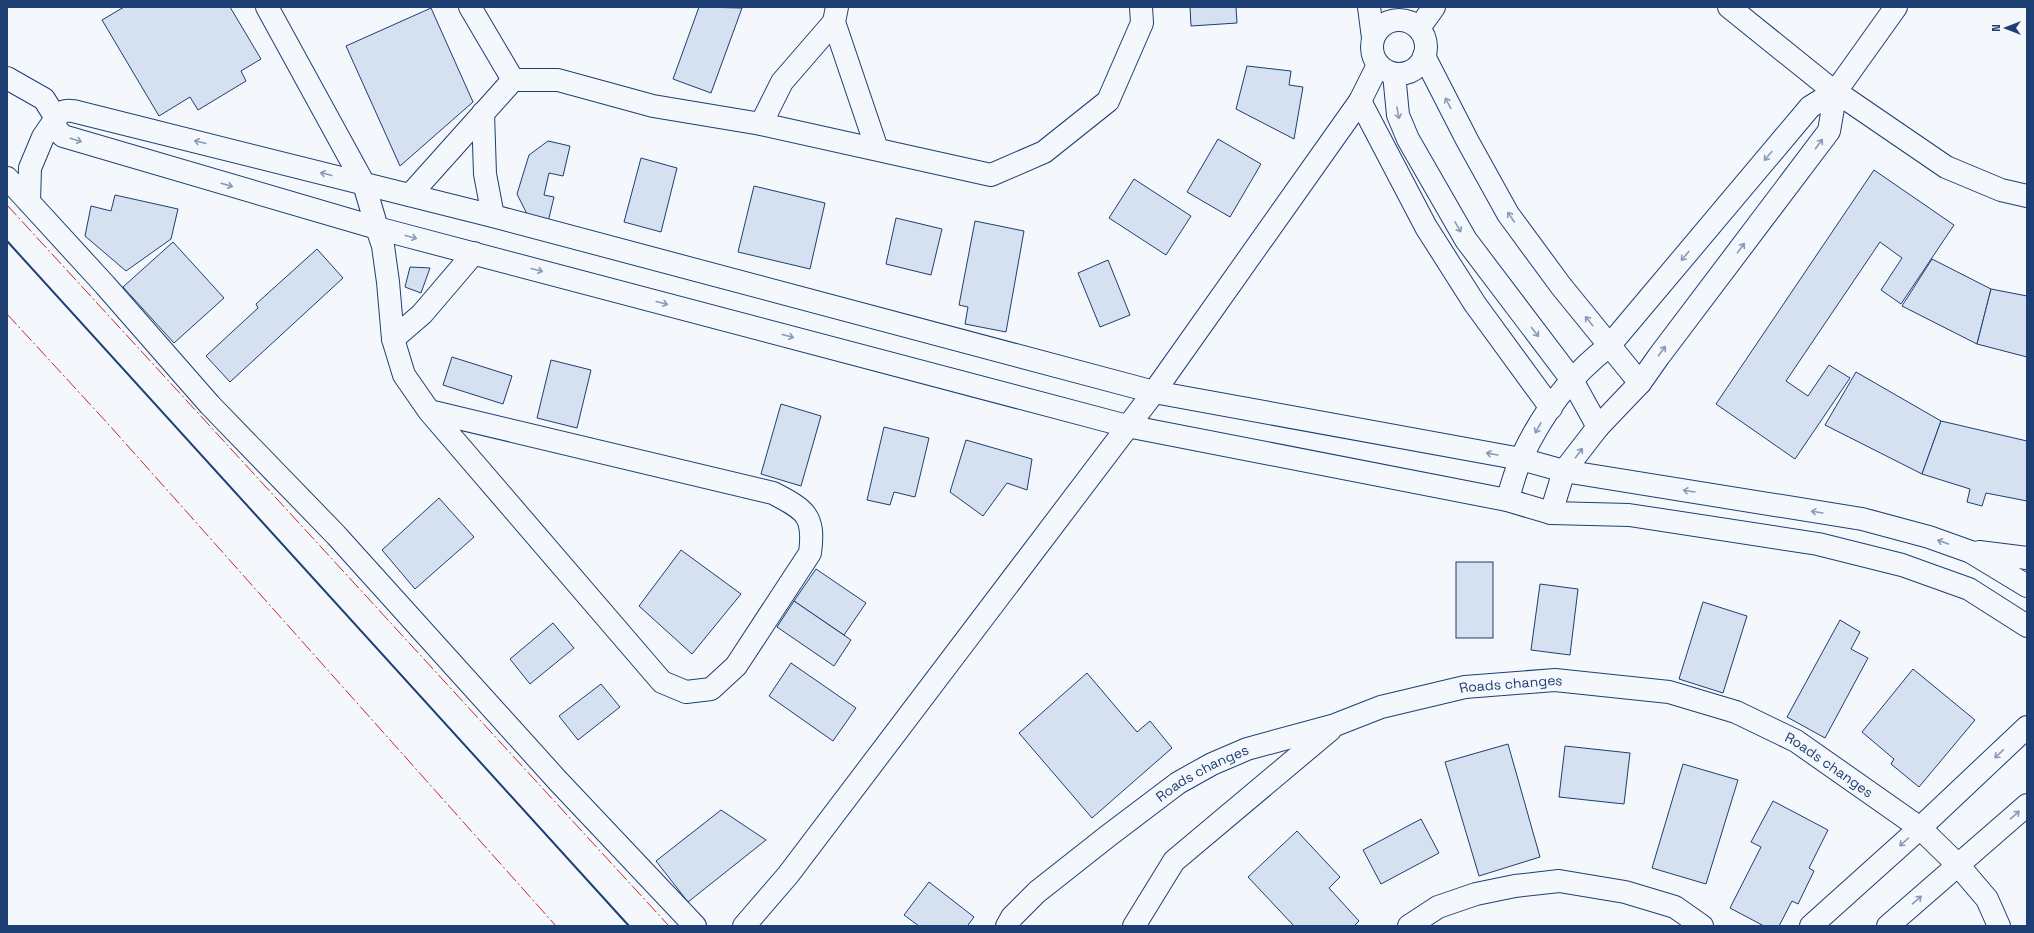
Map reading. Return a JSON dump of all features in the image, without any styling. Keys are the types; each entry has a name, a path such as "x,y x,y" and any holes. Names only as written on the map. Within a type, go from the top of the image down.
{"street":[{"path":"267,7 364,184 383,246 393,339 404,375 429,411 662,682 686,692 711,689 736,666 810,553 812,533 807,515 790,502 773,493 429,411"},
{"path":"470,7 513,80"},
{"path":"410,195 513,80 558,80 653,106 761,124 991,175 1044,152 1108,101 1142,23 1141,7"},
{"path":"1369,7 1373,38"},
{"path":"1434,7 1408,18 1384,23 1377,30 1371,47 1386,69 1398,115 1408,139 1466,240 1572,380 1598,427"},
{"path":"1728,7 1836,91 1946,167 2001,190 2027,196"},
{"path":"1507,500 1521,459 1551,408 1572,380 1584,366 1609,346 1810,107 1836,91 1896,7"},
{"path":"761,124 782,82 835,14"},
{"path":"835,14 877,149"},
{"path":"1386,69 1404,74 1413,70 1420,64 1424,56 1426,46 1424,37 1408,18"},
{"path":"1424,56 1467,140 1508,214 1561,286 1640,384"},
{"path":"744,926 788,875 1154,392 1360,101 1386,69"},
{"path":"7,78 44,99 56,118 56,128 63,136 377,228 1127,426 1507,500 1551,513 1629,515 1818,544 1902,565 1969,589 2027,626"},
{"path":"1551,513 1564,472 1598,427 1640,384 1664,349 1829,131 1836,91"},
{"path":"1360,101 1426,227 1475,304 1551,408"},
{"path":"29,202 30,168 43,137 56,118 64,111 73,111 494,216 1154,392 1521,459 1564,472 1862,519 1929,537 1971,552 2027,586"},
{"path":"483,113 485,174 494,216"},
{"path":"7,178 105,285 210,405 336,535 558,781 696,926"},
{"path":"393,339 422,314 474,253"},
{"path":"1971,552 2027,558"},
{"name":"Roads changes","path":"1007,926 1012,917 1037,892 1178,783 1212,764 1247,749 1335,725 1381,707 1465,687 1555,680 1669,692 1736,712 1796,741 1920,828 1958,865 1987,899 1999,926"},
{"path":"1134,926 1174,861 1335,725"},
{"path":"1811,926 1920,828 2027,727"},
{"path":"1888,926 2027,805"},
{"path":"1409,926 1438,906 1476,894 1515,886 1559,881 1625,892 1675,907 1702,926"}],"building":[{"path":"124,7 230,7 261,59 241,71 246,81 198,110 190,97 159,116 102,20"},
{"path":"699,7 742,8 711,93 673,79"},
{"path":"1190,7 1236,7 1237,23 1191,26"},
{"path":"431,8 473,102 400,166 346,46"},
{"path":"1247,66 1291,71 1289,85 1303,87 1294,139 1236,109"},
{"path":"1218,139 1261,164 1230,217 1187,192"},
{"path":"548,141 570,146 563,176 549,173 544,195 554,197 548,222 529,218 517,194 529,155"},
{"path":"641,158 677,168 661,232 624,222"},
{"path":"1874,170 1954,225 1901,304 1881,290 1902,258 1880,242 1786,381 1808,396 1829,365 1850,378 1795,459 1716,404"},
{"path":"1134,179 1191,216 1166,255 1109,218"},
{"path":"754,186 825,203 810,269 738,252"},
{"path":"115,195 178,209 171,239 126,271 85,236 91,206 111,211"},
{"path":"896,218 942,229 931,275 886,264"},
{"path":"975,221 1024,231 1006,332 965,324 968,307 959,305"},
{"path":"173,242 224,298 174,343 123,287"},
{"path":"317,249 343,278 230,382 206,356 258,308 256,304"},
{"path":"1932,259 1991,289 1977,344 1902,306"},
{"path":"1108,260 1130,315 1100,327 1078,273"},
{"path":"410,267 430,268 421,293 405,287"},
{"path":"1991,289 2027,296 2027,357 1977,344"},
{"path":"452,357 512,376 503,404 443,385"},
{"path":"551,360 591,370 577,428 537,418"},
{"path":"1856,372 1941,421 1922,474 1825,425"},
{"path":"781,404 821,416 801,486 761,474"},
{"path":"1941,421 2027,441 2027,501 1986,493 1982,506 1967,502 1970,489 1922,474"},
{"path":"884,427 929,438 915,497 894,492 890,505 867,500"},
{"path":"966,440 1032,459 1027,490 1007,483 983,516 950,492"},
{"path":"439,498 474,537 415,589 382,550"},
{"path":"681,550 741,594 692,654 639,606"},
{"path":"1456,562 1493,562 1493,638 1456,638"},
{"path":"816,569 866,603 844,635 794,601"},
{"path":"1540,584 1578,589 1570,655 1531,650"},
{"path":"794,601 851,640 834,666 777,627"},
{"path":"1703,602 1747,616 1723,693 1679,679"},
{"path":"1840,620 1860,632 1851,649 1868,658 1825,738 1787,717"},
{"path":"553,623 574,648 530,684 510,659"},
{"path":"791,663 856,708 833,741 769,696"},
{"path":"1913,669 1975,720 1919,787 1891,764 1894,759 1862,732"},
{"path":"1087,673 1137,732 1150,721 1172,748 1092,818 1019,733"},
{"path":"601,684 620,707 578,740 559,716"},
{"path":"1508,744 1540,857 1479,876 1445,762"},
{"path":"1565,746 1630,753 1624,804 1559,797"},
{"path":"1683,764 1738,780 1706,884 1652,868"},
{"path":"1773,801 1828,830 1809,868 1814,871 1798,904 1792,901 1779,926 1764,926 1730,908 1761,847 1751,842"},
{"path":"721,810 766,840 688,902 656,861"},
{"path":"1421,819 1439,853 1381,884 1363,850"},
{"path":"1297,831 1340,877 1329,888 1359,921 1354,926 1294,926 1248,877"},
{"path":"929,882 974,917 968,925 970,926 919,926 904,915"}],"wall":[{"path":"7,241 629,926"}],"power":[{"path":"7,205 669,926"},
{"path":"7,314 110,426 556,926"}]}
